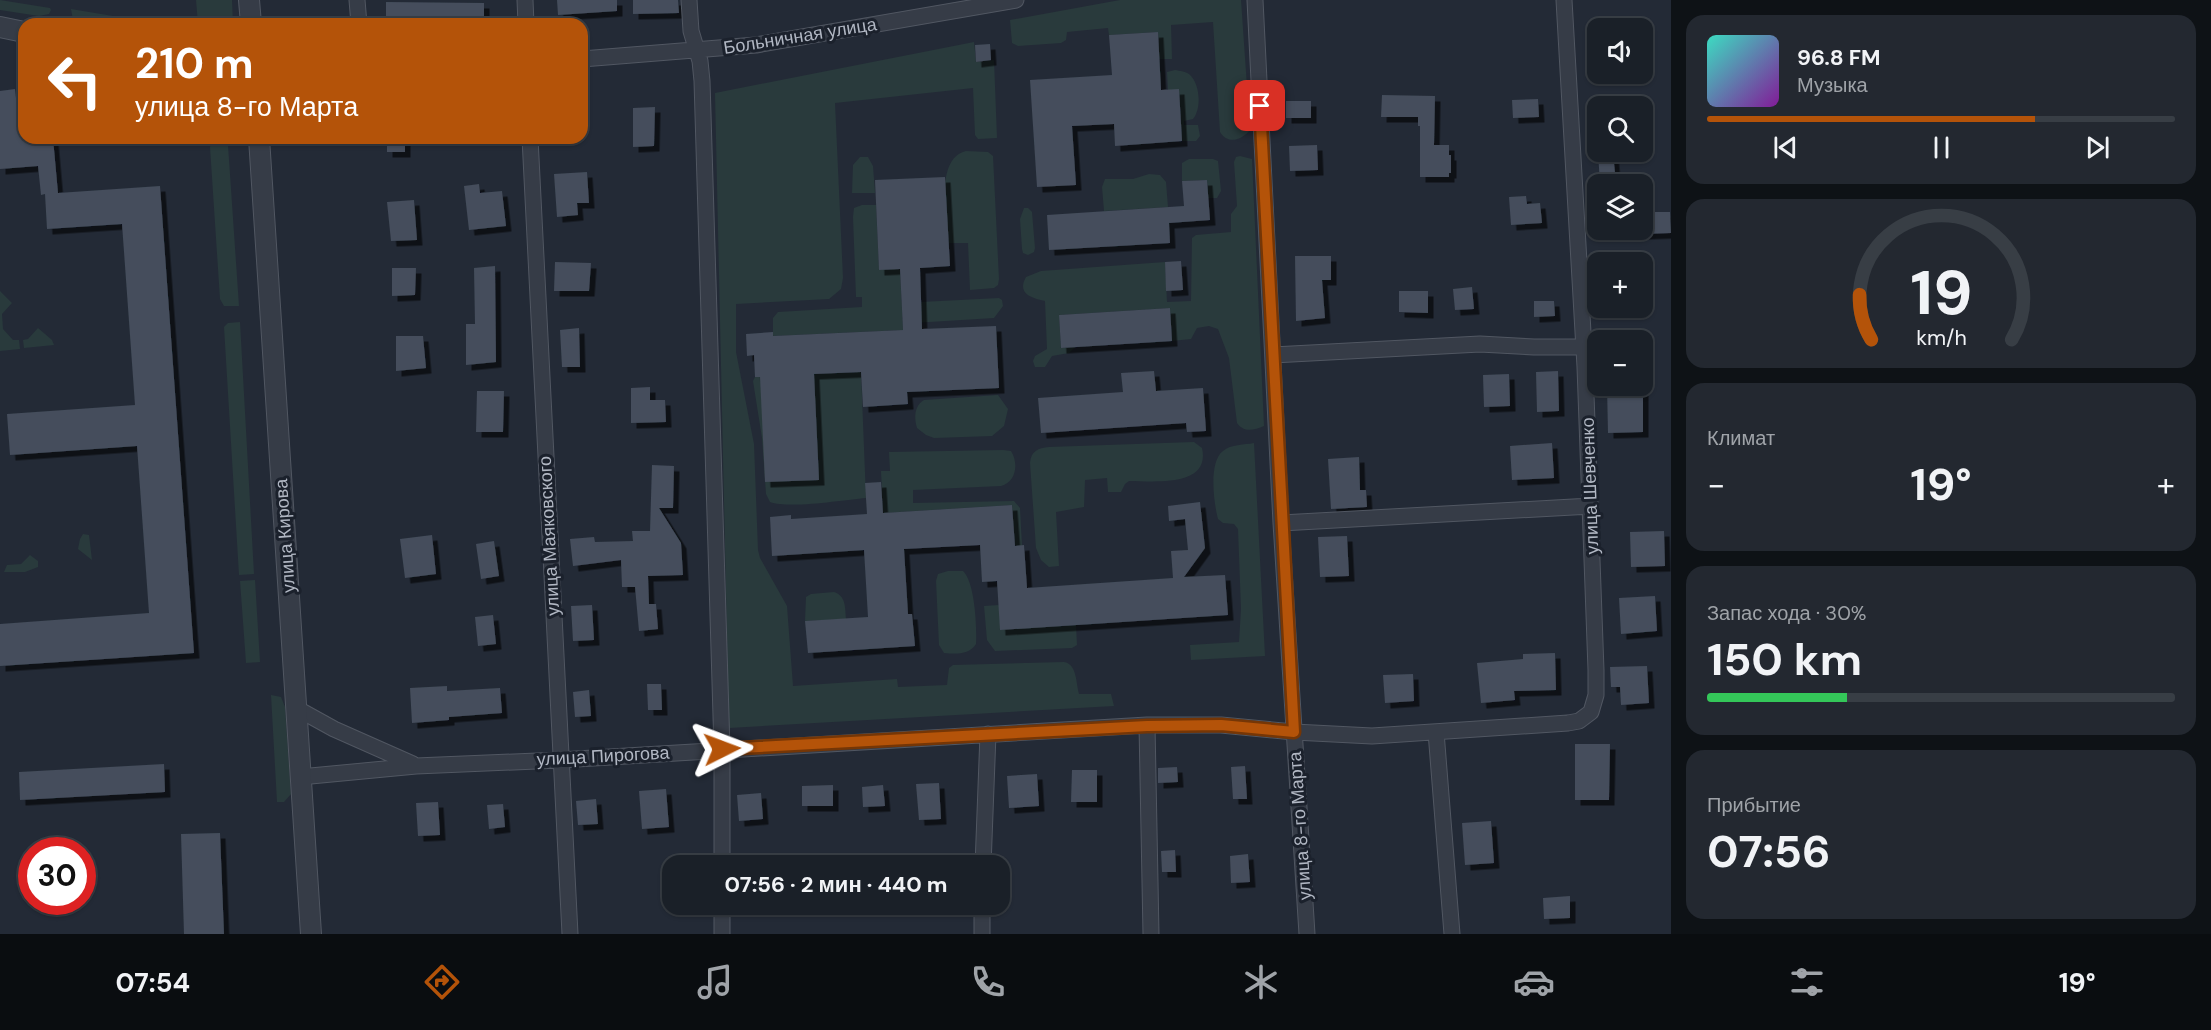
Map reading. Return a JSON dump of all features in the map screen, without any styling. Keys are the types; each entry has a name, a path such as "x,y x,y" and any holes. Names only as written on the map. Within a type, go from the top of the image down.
{"street":[{"path":"249,0 250,18"},
{"path":"357,0 358,18"},
{"path":"525,0 526,18"},
{"path":"689,0 691,32 697,50 702,81 722,749 722,855"},
{"name":"Больничная улица","path":"588,59 786,40 1016,0"},
{"name":"улица 8-го Марта","path":"1255,0 1281,524 1307,934"},
{"name":"улица Шевченко","path":"1563,0 1591,506 1596,695 1591,712 1586,717"},
{"path":"0,27 18,31"},
{"name":"улица Кирова","path":"259,144 311,934"},
{"name":"улица Маяковского","path":"530,144 570,934"},
{"path":"1273,355 1480,344 1584,347"},
{"path":"1281,524 1591,506"},
{"name":"улица Пирогова","path":"296,708 334,729 416,766"},
{"name":"улица Пирогова","path":"300,777 416,766 560,760 1147,726 1221,725 1356,736 1568,723 1586,717"},
{"path":"1147,726 1151,934"},
{"path":"1436,732 1452,934"},
{"path":"983,855 988,734"},
{"path":"722,915 722,934"},
{"path":"982,915 982,934"}],"shaded area":[{"path":"0,0 51,10 49,14 39,16 0,10"},
{"path":"196,0 232,0 233,18 198,18"},
{"path":"1120,0 1241,0 1250,130 1247,133 1231,140 1220,132 1213,22 1171,25 1172,59 1159,59 1158,32 1109,35 1108,28 1067,32 1066,40 1061,43 1018,46 1012,43 1010,20"},
{"path":"71,9 125,18 73,18"},
{"path":"974,42 976,62 994,60 997,138 978,139 975,135 973,88 835,103 843,278 841,289 829,299 736,304 736,352 754,444 758,550 760,558 787,606 793,686 897,679 898,687 947,685 949,668 953,665 1064,662 1074,670 1079,694 1111,694 1114,706 729,728 715,93"},
{"path":"1175,70 1189,74 1196,83 1198,109 1193,119 1184,121 1184,125 1198,125 1200,136 1196,141 1182,141 1179,90 1168,90 1167,72"},
{"path":"211,144 228,145 239,306 224,306 220,299"},
{"path":"966,151 988,152 993,156 999,279 998,285 994,288 970,290 968,243 949,243 945,205 946,177 956,156"},
{"path":"860,157 868,157 873,166 875,193 852,193 853,165"},
{"path":"1236,157 1252,159 1264,426 1246,429 1237,423 1229,358 1218,329 1209,326 1197,328 1191,339 1172,341 1170,308 1059,315 1061,348 1075,347 1069,353 1052,356 1045,367 1035,367 1033,361 1035,356 1047,349 1045,301 1026,294 1023,287 1026,277 1041,271 1165,262 1167,302 1191,301 1192,238 1196,235 1231,232 1231,214 1237,206 1234,162"},
{"path":"1189,159 1218,161 1221,191 1217,198 1208,198 1207,180 1182,181 1182,163"},
{"path":"1149,174 1160,175 1166,182 1168,207 1104,211 1102,187 1105,179 1133,179"},
{"path":"862,205 876,205 879,269 900,269 903,330 773,336 773,318 778,312 862,307 862,297 856,297 853,217 854,208"},
{"path":"1024,208 1032,212 1035,248 1034,252 1028,255 1023,253 1022,249 1020,219"},
{"path":"0,291 12,303 2,314 3,329 13,340 19,340 20,349 0,351"},
{"path":"999,298 1003,306 994,318 913,323 921,302"},
{"path":"240,322 254,574 239,575 224,327 228,323"},
{"path":"38,328 52,340 54,345 24,348 23,340 28,339"},
{"path":"861,372 866,498 790,505 770,502 766,494 762,438 753,381 755,377"},
{"path":"998,395 1008,409 1004,426 992,436 934,438 917,428 916,412 924,400"},
{"path":"1194,442 1202,448 1202,461 1198,470 1178,480 1129,481 1121,492 1108,492 1107,478 1085,480 1084,507 1056,512 1059,566 1049,567 1041,560 1036,548 1030,463 1036,451 1049,447"},
{"path":"1254,443 1265,656 1191,660 1190,645 1239,642 1241,609 1238,529 1234,524 1223,523 1218,519 1214,494 1214,473 1218,456 1223,451 1234,446"},
{"path":"1011,451 1015,461 1015,472 1006,484 913,490 913,503 1014,501 1020,508 1022,546 1015,546 1012,505 883,513 881,471 890,471 889,452"},
{"path":"83,534 89,535 92,560 78,549"},
{"path":"30,555 38,561 38,567 25,572 4,572 7,565 21,564"},
{"path":"963,571 973,595 976,644 970,650 962,653 944,653 939,645 936,581 938,574"},
{"path":"255,580 260,662 246,663 240,581"},
{"path":"834,592 843,599 846,619 805,621 806,597 811,594"},
{"path":"999,605 1076,625 1077,645 1072,648 995,651 987,640 984,606"},
{"path":"271,695 281,697 285,707 291,794 284,802 277,802"}],"building":[{"path":"557,0 617,0 617,11 558,15"},
{"path":"633,0 678,0 679,13 633,14"},
{"path":"386,2 484,3 484,18 386,18"},
{"path":"1158,32 1161,90 1179,89 1182,141 1115,146 1114,124 1072,126 1076,185 1037,187 1030,80 1112,75 1109,35"},
{"path":"990,44 991,60 976,62 975,45"},
{"path":"15,89 16,98 18,98 18,144 54,144 58,193 160,186 194,653 0,666 0,624 149,613 137,446 10,455 7,414 135,405 122,224 47,229 45,194 41,195 38,166 0,169 0,91"},
{"path":"1382,95 1435,96 1434,145 1449,145 1451,173 1449,177 1420,177 1418,117 1381,117"},
{"path":"1538,99 1539,117 1513,118 1512,100"},
{"path":"1286,101 1311,101 1311,118 1286,118"},
{"path":"655,107 654,146 633,147 633,108"},
{"path":"387,144 405,144 405,152 387,152"},
{"path":"1317,145 1318,170 1290,171 1289,146"},
{"path":"1599,162 1614,162 1615,174 1599,174"},
{"path":"587,172 589,203 577,203 578,215 557,217 554,174"},
{"path":"945,177 950,266 920,268 922,329 996,326 999,388 907,392 908,404 863,407 861,372 814,374 819,480 765,482 760,377 755,377 754,355 747,356 746,334 773,332 773,336 903,330 900,269 879,270 875,180"},
{"path":"1207,180 1210,220 1169,223 1170,243 1049,250 1047,215 1184,206 1182,181"},
{"path":"479,184 480,193 502,191 506,226 469,230 464,186"},
{"path":"1526,196 1527,204 1540,203 1542,223 1511,225 1509,197"},
{"path":"414,200 417,240 391,241 387,202"},
{"path":"1653,212 1670,212 1671,233 1653,234"},
{"path":"1295,256 1331,256 1331,280 1322,280 1325,318 1296,321"},
{"path":"1181,261 1183,290 1166,291 1165,262"},
{"path":"555,262 591,263 589,291 554,291"},
{"path":"495,266 496,362 466,365 466,324 475,324 474,268"},
{"path":"392,268 416,268 415,295 392,296"},
{"path":"1472,287 1474,309 1455,310 1453,289"},
{"path":"1399,291 1428,291 1428,313 1399,312"},
{"path":"1534,301 1554,301 1555,316 1534,317"},
{"path":"1170,308 1172,341 1061,348 1059,315"},
{"path":"579,328 580,367 562,367 560,330"},
{"path":"396,336 423,336 426,368 396,371"},
{"path":"1154,371 1156,391 1203,388 1206,431 1187,432 1186,423 1041,433 1038,398 1123,392 1121,373"},
{"path":"1558,371 1559,411 1537,412 1536,372"},
{"path":"1509,374 1510,406 1484,407 1483,375"},
{"path":"650,387 650,400 665,400 666,422 631,423 631,388"},
{"path":"477,391 504,391 503,432 476,432"},
{"path":"1607,396 1643,396 1643,432 1608,433"},
{"path":"1552,443 1554,478 1512,480 1510,446"},
{"path":"1359,457 1360,490 1366,490 1367,507 1331,509 1328,459"},
{"path":"652,465 674,466 673,508 659,508 681,543 683,575 648,576 649,604 656,604 658,629 639,631 635,587 622,587 621,560 573,566 570,539 594,537 595,542 633,541 632,531 650,531"},
{"path":"881,482 883,513 1012,505 1015,546 1024,545 1027,588 1173,578 1171,551 1188,550 1185,519 1169,521 1168,506 1200,502 1205,548 1184,577 1225,575 1228,615 1000,630 997,581 982,582 980,545 904,549 908,614 912,614 915,646 808,653 805,621 868,617 864,550 772,556 770,517 791,515 791,519 867,514 865,483"},
{"path":"1664,531 1665,566 1631,567 1630,532"},
{"path":"432,535 436,574 405,578 400,539"},
{"path":"1347,536 1349,576 1320,577 1318,537"},
{"path":"494,541 499,576 481,579 476,544"},
{"path":"1655,596 1657,631 1621,634 1619,598"},
{"path":"592,605 594,640 573,641 571,606"},
{"path":"493,615 496,644 478,646 475,617"},
{"path":"1555,653 1556,690 1514,691 1515,700 1481,703 1477,663 1523,659 1523,654"},
{"path":"1647,666 1649,703 1621,705 1620,687 1611,687 1610,667"},
{"path":"1413,674 1414,701 1385,703 1383,675"},
{"path":"647,684 661,684 662,710 648,710"},
{"path":"447,686 447,691 500,688 502,713 449,717 449,720 412,723 410,688"},
{"path":"589,690 591,716 575,717 573,692"},
{"path":"1575,744 1610,744 1609,800 1575,800"},
{"path":"164,764 165,792 20,800 19,772"},
{"path":"1245,766 1247,799 1233,799 1231,767"},
{"path":"1177,767 1178,782 1158,783 1158,768"},
{"path":"1072,770 1097,770 1097,802 1071,802"},
{"path":"1037,774 1039,806 1009,808 1007,776"},
{"path":"939,783 941,819 919,820 916,784"},
{"path":"833,785 833,806 802,806 802,786"},
{"path":"883,785 885,806 863,807 862,787"},
{"path":"666,789 669,827 642,829 639,791"},
{"path":"761,793 763,819 739,821 737,795"},
{"path":"596,799 598,824 578,825 576,801"},
{"path":"438,802 440,835 418,836 416,803"},
{"path":"503,804 505,827 489,829 487,805"},
{"path":"1491,821 1494,863 1465,865 1462,823"},
{"path":"220,833 224,934 184,934 181,834"},
{"path":"1175,850 1176,872 1162,872 1161,851"},
{"path":"1248,854 1250,882 1231,883 1230,856"},
{"path":"1570,896 1570,918 1544,919 1543,898"}],"route":[{"path":"722,749 1147,726 1221,725 1294,732 1260,106"}]}
